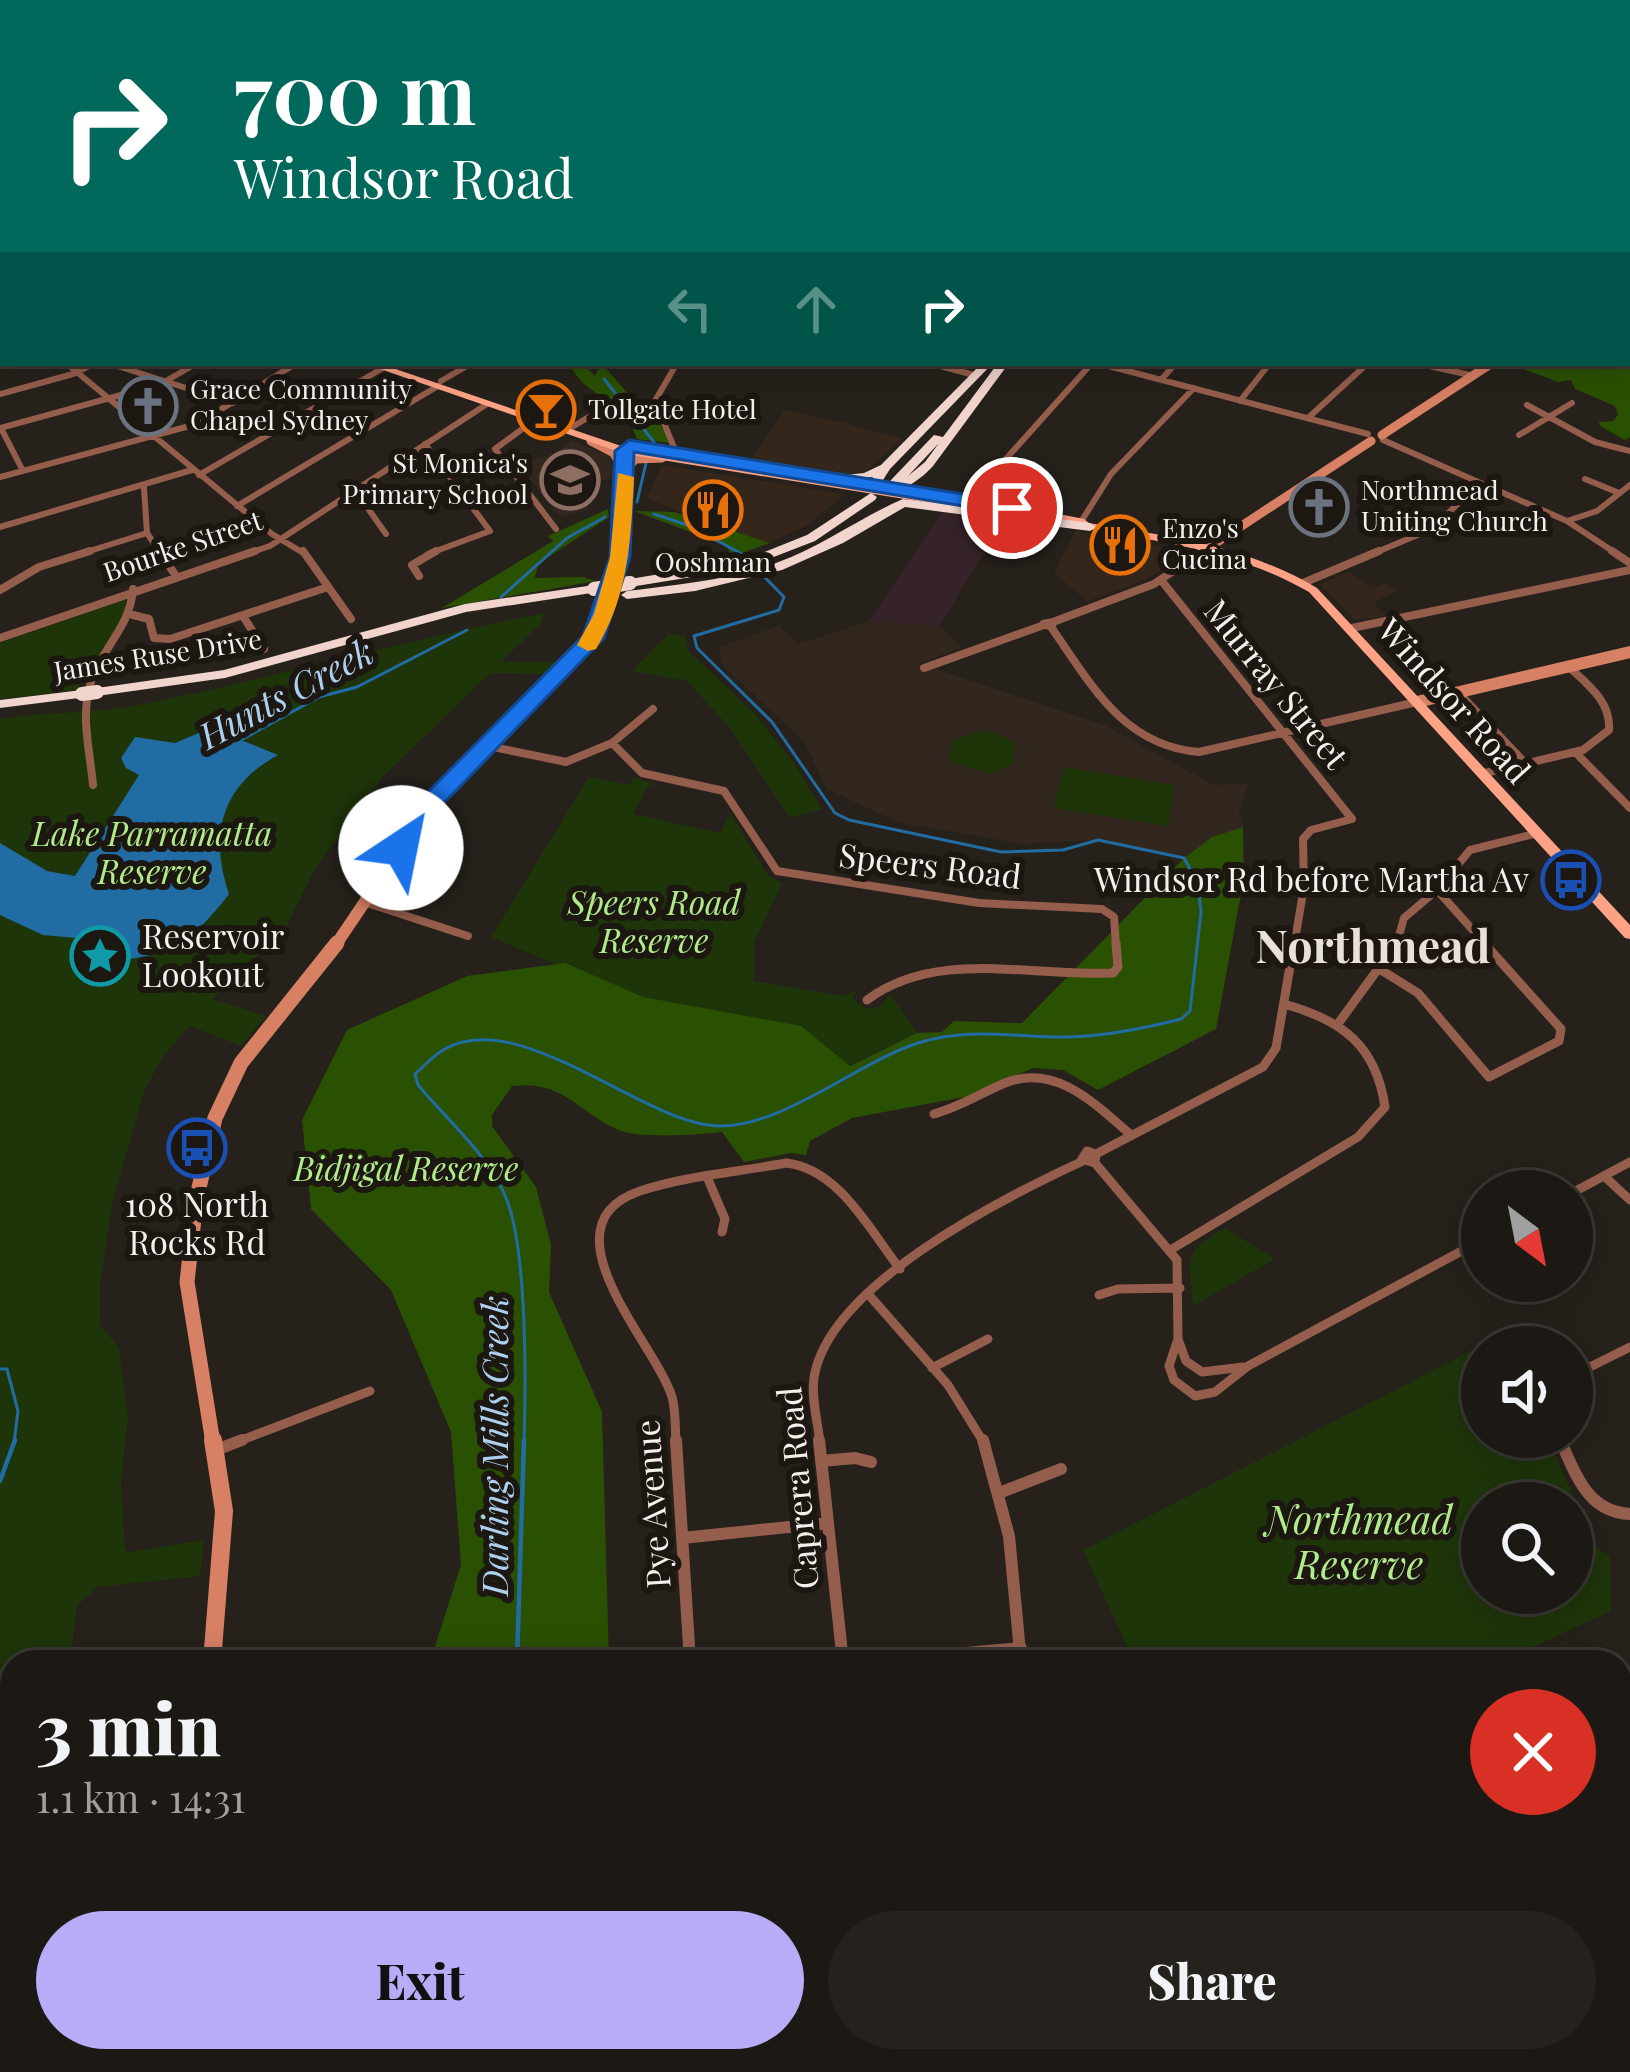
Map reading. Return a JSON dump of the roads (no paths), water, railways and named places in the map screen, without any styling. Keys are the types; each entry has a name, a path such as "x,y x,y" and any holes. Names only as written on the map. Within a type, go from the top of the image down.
{"highway":[{"path":"877,515 887,501 877,480 885,466 985,366"},
{"path":"882,490 986,366"},
{"path":"770,559 810,529 882,490 1000,366"},
{"path":"736,570 830,535 961,427 1001,366"},
{"path":"829,479 866,476 885,466"},
{"path":"736,570 839,539 896,504 917,502 1084,524"},
{"name":"James Ruse Drive","path":"0,708 251,676 457,618 736,570"}],"main road":[{"path":"388,366 591,441 614,453 625,473"},
{"path":"1208,548 1486,366"},
{"path":"534,420 627,448"},
{"path":"591,441 627,448"},
{"path":"213,1650 224,1511 187,1282 196,1202 215,1118 241,1063 364,902 435,798 593,638 620,557 627,448"},
{"name":"Windsor Road","path":"627,448 1084,524"},
{"path":"625,473 629,463 645,454"},
{"name":"Windsor Road","path":"660,457 677,455 969,500 1208,548 1251,559 1303,583 1352,628 1630,934"},
{"path":"1417,702 1630,652"}],"street":[{"path":"69,366 237,506 280,539 301,548 351,620"},
{"path":"0,394 90,366"},
{"path":"118,366 233,403"},
{"path":"166,381 192,366"},
{"path":"0,477 197,424 292,366"},
{"path":"0,527 195,472 383,366"},
{"path":"237,506 467,366"},
{"path":"675,366 656,401 677,455"},
{"path":"940,366 974,375"},
{"path":"969,500 1092,366"},
{"path":"1107,366 1376,437 1567,521 1630,567"},
{"path":"1161,380 1173,366"},
{"path":"1240,401 1268,366"},
{"path":"1308,418 1365,366"},
{"path":"1430,366 1470,375"},
{"path":"23,471 0,428 150,387"},
{"path":"1084,524 1111,474 1194,388"},
{"name":"Bourke Street","path":"0,638 265,549 489,402"},
{"path":"569,429 610,404"},
{"path":"1519,435 1572,404"},
{"path":"1527,405 1595,442 1630,451"},
{"path":"534,420 495,449 556,529"},
{"path":"419,576 412,565 417,558 490,531 425,444"},
{"path":"1585,479 1618,493"},
{"path":"1303,583 1428,532 1479,483"},
{"path":"1567,521 1597,511 1630,484"},
{"path":"144,488 147,533 176,576"},
{"path":"355,490 386,535"},
{"path":"0,590 38,566 147,533"},
{"path":"924,668 1161,580 1208,548"},
{"path":"1352,628 1630,567"},
{"name":"Murray Street","path":"1161,580 1352,819"},
{"path":"133,615 149,619 154,638 170,640 326,588"},
{"path":"93,785 85,728 91,682 133,615 133,590"},
{"path":"242,616 264,649"},
{"path":"1049,625 1116,717 1157,746 1199,752 1417,702"},
{"path":"1485,773 1576,753 1599,745 1610,733 1612,720 1600,698 1568,666"},
{"path":"1458,692 1526,764"},
{"path":"488,746 563,762 612,743 653,709"},
{"name":"Speers Road","path":"612,743 642,773 728,793 777,871 787,875 979,903 1105,909 1114,917 1118,967 1111,974 928,972 880,989 867,1000"},
{"path":"1576,753 1630,808"},
{"name":"Caprera Road","path":"842,1650 814,1361 828,1332 900,1269 971,1218 1091,1160 1263,1067 1276,1048 1284,1004 1304,887 1303,838 1311,830 1352,819"},
{"path":"1340,1021 1381,970 1398,942 1404,918 1437,890 1470,850 1538,833"},
{"path":"1381,970 1418,993 1489,1077 1558,1041 1561,1029 1437,890"},
{"path":"364,902 468,935"},
{"path":"1172,1249 1358,1137 1385,1107 1382,1074 1340,1021 1284,1004"},
{"path":"934,1114 957,1110 1015,1079 1049,1076 1078,1091 1130,1135"},
{"path":"1091,1160 1172,1249 1180,1288 1178,1339 1170,1373 1195,1396 1215,1392 1248,1366 1461,1251"},
{"path":"1593,1182 1630,1162"},
{"name":"Pye Avenue","path":"689,1650 673,1399 659,1364 608,1280 596,1237 605,1214 624,1198 707,1177 786,1163 811,1166 831,1181 900,1269"},
{"path":"1604,1176 1630,1200"},
{"path":"707,1177 724,1219 722,1232"},
{"path":"1099,1295 1118,1288 1180,1288"},
{"path":"869,1295 974,1420 999,1493 1023,1626 1021,1650"},
{"path":"932,1368 988,1339"},
{"path":"1178,1339 1186,1360 1202,1372 1248,1366"},
{"path":"1593,1366 1630,1347"},
{"path":"216,1450 370,1391"},
{"path":"821,1461 855,1458 871,1462"},
{"path":"1570,1458 1592,1502 1606,1512 1630,1514"},
{"path":"999,1493 1061,1469"},
{"path":"682,1538 828,1523"}],"water":[{"path":"234,718 241,740 278,755 259,767 232,797 220,852 229,894 190,936 145,956 105,961 103,945 43,935 0,915 0,843 47,871 75,876 139,775 126,768 121,758 135,737 175,743"}],"waterway":[{"name":"Darling Mills Creek","path":"604,379 654,442 649,454"},
{"name":"Darling Mills Creek","path":"637,502 646,463"},
{"name":"Darling Mills Creek","path":"654,514 690,526 742,554"},
{"name":"Hunts Creek","path":"501,597 567,538 605,517"},
{"name":"Darling Mills Creek","path":"524,1443 524,1321 514,1226 492,1171 418,1085 415,1074 443,1050 472,1040 504,1042 575,1067 678,1117 733,1125 786,1109 893,1053 937,1038 1093,1036 1181,1019 1190,1011 1201,912 1198,883 1184,858 1098,840 1063,850 1001,852 849,820 835,813 772,722 697,648 694,636 779,610 784,597 753,565"},
{"name":"Hunts Creek","path":"241,740 319,697 357,687 467,630"},
{"name":"Hunts Creek","path":"0,1369 7,1369 18,1411 14,1443"},
{"name":"Darling Mills Creek","path":"517,1650 524,1440"},
{"name":"Hunts Creek","path":"0,1481 14,1443"}],"place":[{"name":"Grace Community Chapel Sydney","path":"148,406"},
{"name":"Tollgate Hotel","path":"546,410"},
{"name":"St Monica's Primary School","path":"570,480"},
{"name":"Northmead Uniting Church","path":"1319,507"},
{"name":"Ooshman","path":"713,510"},
{"name":"Enzo's Cucina","path":"1120,545"},
{"name":"Windsor Rd before Martha Av","path":"1571,880"},
{"name":"Reservoir Lookout","path":"100,956"},
{"name":"108 North Rocks Rd","path":"197,1148"}],"district":[{"name":"Northmead","path":"1373,947"}],"park label":[{"name":"Lake Parramatta Reserve","path":"152,853"},
{"name":"Speers Road Reserve","path":"654,922"},
{"name":"Bidjigal Reserve","path":"406,1169"},
{"name":"Northmead Reserve","path":"1359,1542"}]}
